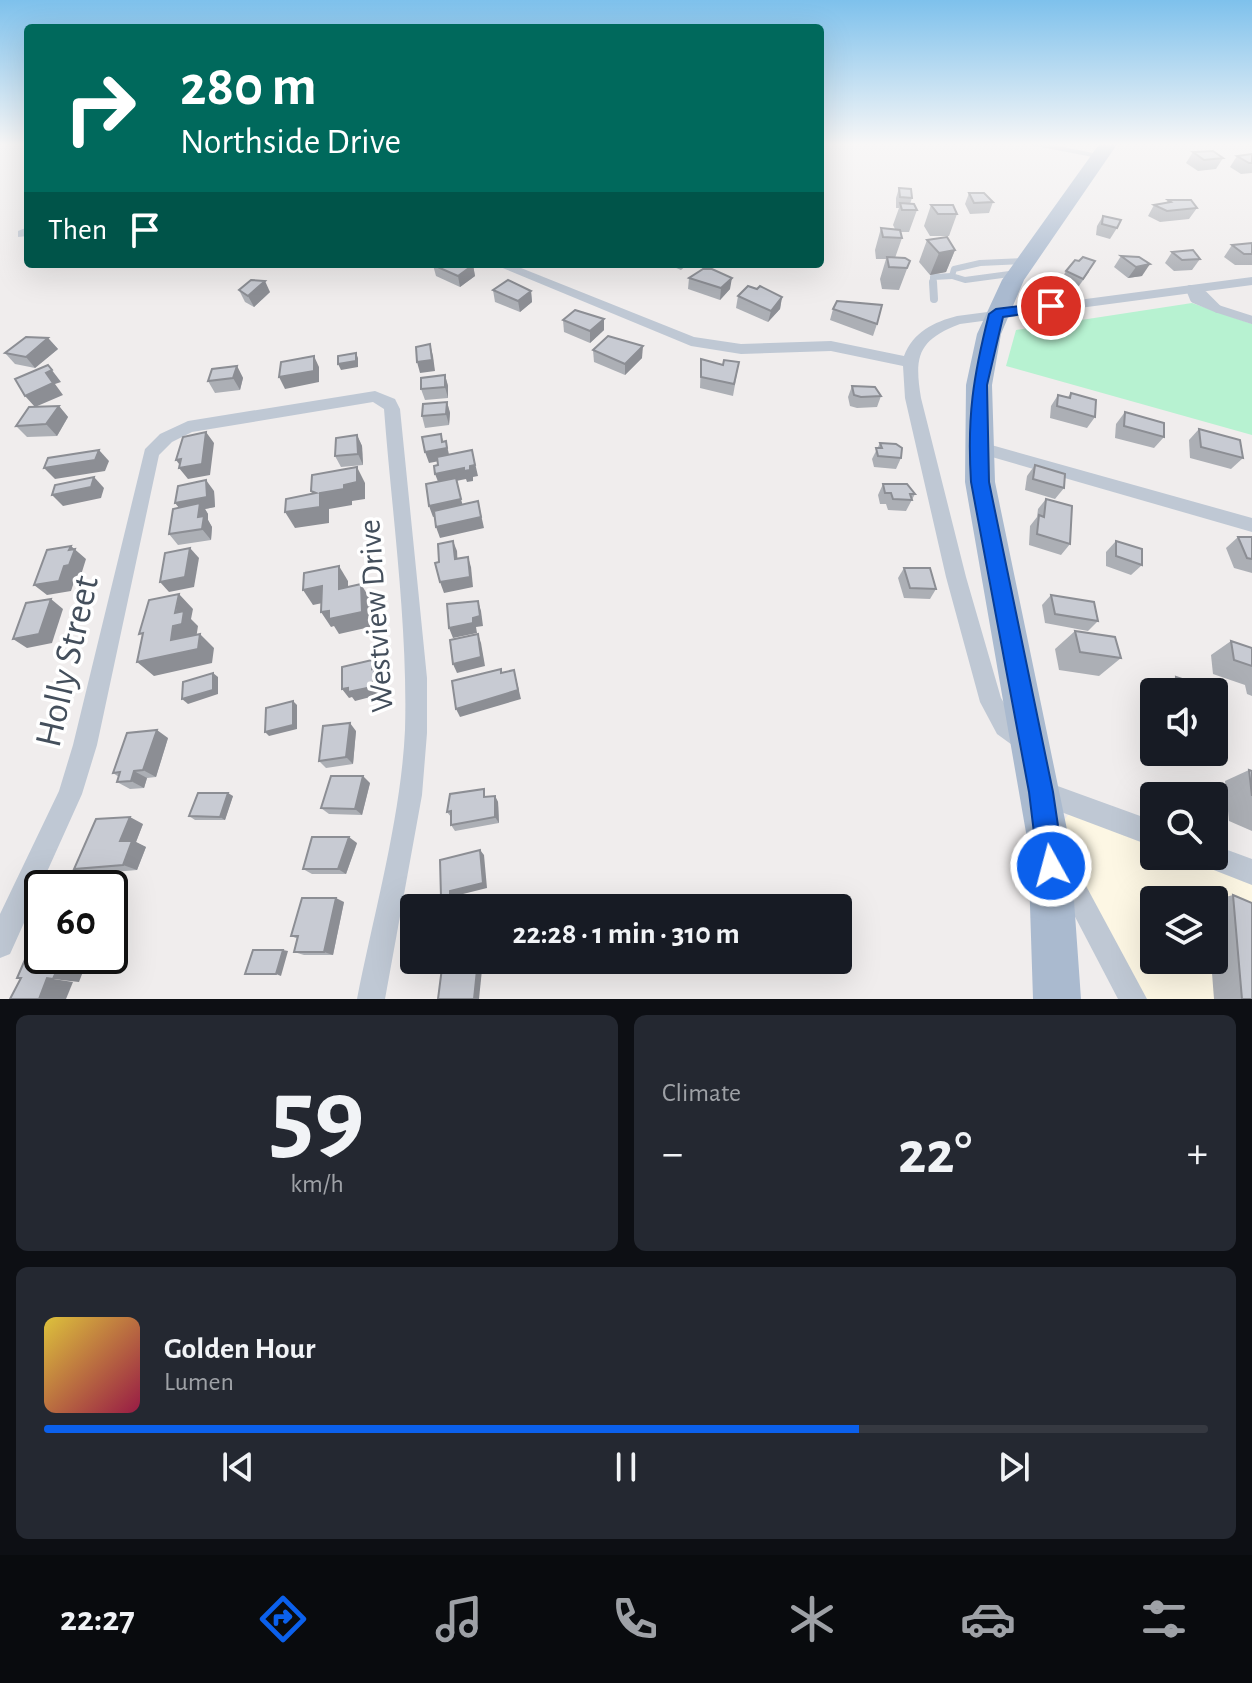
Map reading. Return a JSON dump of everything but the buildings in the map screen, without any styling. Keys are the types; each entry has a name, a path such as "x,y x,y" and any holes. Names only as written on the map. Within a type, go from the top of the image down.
{"main road":[{"path":"1057,999 1049,844 980,482 977,447 979,385 996,314 1021,267 1077,190"}],"street":[{"path":"509,268 691,341 741,349 831,346 909,362"},
{"path":"1032,746 1005,726 991,702 956,577 913,398 909,362 919,340 928,331 957,320 1252,281"},
{"name":"Westview Drive","path":"214,422 365,396 383,399 392,409 416,678 416,733 407,808 371,999"},
{"name":"Holly Street","path":"0,944 48,848 81,758 148,460 157,446 176,432 214,422"},
{"path":"977,447 1252,525"},
{"path":"1041,792 1140,829"},
{"path":"1049,844 1133,999"},
{"path":"1228,863 1252,872"}],"lane":[{"path":"952,276 954,269 980,263 1021,267"},
{"path":"934,299 933,277 952,276 965,280 1021,267"},
{"path":"1190,289 1194,299 1252,320"}],"shaded area":[{"path":"1077,814 1140,838 1140,870 1222,870 1252,882 1252,999 1142,999 1083,884 1062,823 1068,815"}],"green space":[{"path":"1192,303 1252,324 1252,435 1006,366 1016,330"}],"route":[{"path":"1051,306 996,314 979,385 977,447 980,482 1041,792 1051,866"}]}
